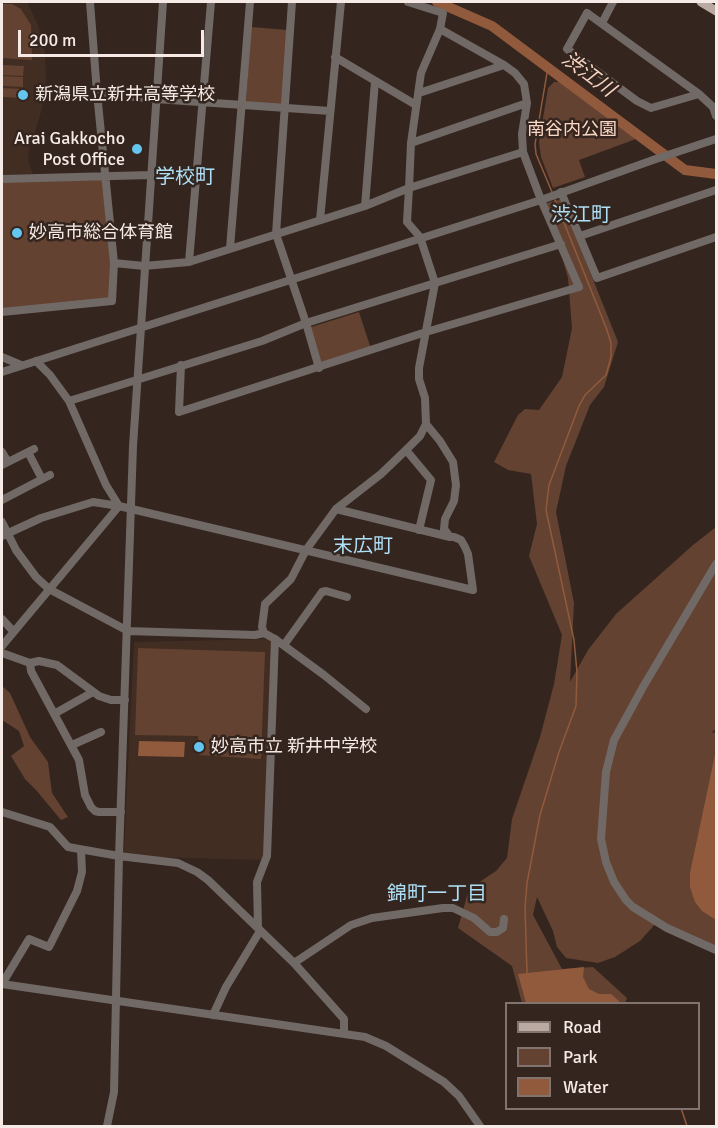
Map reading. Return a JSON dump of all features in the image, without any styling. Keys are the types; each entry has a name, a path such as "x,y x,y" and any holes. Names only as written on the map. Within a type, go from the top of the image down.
{"main road":[{"path":"701,2 717,11"}],"street":[{"path":"2,312 112,301 114,263 90,2"},
{"path":"107,1126 114,1092 130,510 139,329 163,2"},
{"path":"189,262 211,2"},
{"path":"230,248 250,2"},
{"path":"292,2 276,234 319,368"},
{"path":"320,220 341,2"},
{"path":"264,633 262,627 265,604 291,579 306,550 336,509 381,474 420,436 426,424 425,398 419,379 419,368 435,283 420,237 407,222 411,142 421,73 440,29 443,13 411,2"},
{"path":"602,23 613,2"},
{"path":"699,94 651,108 637,101 567,49 587,13 699,94 716,112"},
{"path":"180,365 178,412 426,332 579,287 523,152 522,134 527,103 524,84 504,65 440,29"},
{"path":"335,57 416,105"},
{"path":"419,93 504,65"},
{"path":"365,206 375,81"},
{"path":"97,93 330,111"},
{"path":"411,142 527,103"},
{"path":"2,372 544,199 717,140"},
{"path":"114,263 144,266 189,262 365,206 409,188 523,152"},
{"path":"2,179 150,175"},
{"path":"580,236 717,190"},
{"path":"560,192 597,278 717,237"},
{"path":"69,401 262,341 306,323 561,244"},
{"path":"2,357 21,365"},
{"path":"36,361 50,375 69,401 106,484 119,506"},
{"path":"426,424 440,441 456,471 454,501 444,525 450,537"},
{"path":"406,450 431,480 419,531"},
{"path":"2,452 5,464 31,451 46,477 2,500"},
{"path":"4,535 41,518 93,502 119,506 473,590 468,554 460,540 336,509"},
{"path":"2,646 119,506"},
{"path":"2,522 4,535 36,578 50,589 128,631 264,633 324,675 366,710"},
{"path":"717,564 614,740 606,772 601,839 606,862 614,882 633,907 667,928 717,950"},
{"path":"284,645 322,592 347,597"},
{"path":"2,619 13,631"},
{"path":"213,1015 259,929 257,882 267,856 275,639"},
{"path":"2,653 30,663 39,661 57,665 93,692 111,700 125,700"},
{"path":"30,663 31,671 79,760 85,795 91,807 99,812 121,812"},
{"path":"54,714 93,692"},
{"path":"72,745 101,732"},
{"path":"2,812 50,827 68,847 178,863 197,872 294,963 344,1019 344,1032"},
{"path":"81,850 82,872 77,891 50,947 29,939 2,984 365,1036 444,1082 459,1096 480,1126"},
{"path":"294,963 351,925 372,918 453,908 474,918 490,932 497,932 503,928 504,919"}],"shaded area":[{"name":"新潟県立新井高等学校","path":"2,2 27,2 38,25 45,53 46,81 42,109 28,160 33,174 2,175"},
{"name":"妙高市立 新井中学校","path":"275,639 263,860 156,857 124,852 134,642"}],"green space":[{"path":"2,4 12,4 21,9 31,25 32,60 2,58"},
{"path":"251,27 287,30 283,105 246,102"},
{"path":"2,65 24,66 23,76 2,75"},
{"path":"2,76 23,77 23,87 2,86"},
{"name":"南谷内公園","path":"554,82 562,82 636,139 579,160 585,177 553,188 541,157 539,142 548,88"},
{"path":"2,88 23,89 22,98 2,97"},
{"path":"106,177 114,263 112,301 2,312 2,179"},
{"path":"561,199 618,342 604,387 590,405 566,466 556,512 574,603 570,682 588,650 616,614 716,527 716,729 711,733 716,732 716,949 657,922 640,941 615,957 598,963 566,958 557,947 553,931 537,897 533,915 562,969 593,967 627,998 625,1002 522,1002 512,966 458,928 469,889 496,871 507,858 512,819 540,737 554,684 562,635 529,556 537,524 531,474 508,470 494,462 518,415 525,409 539,410 562,377 572,328 568,278 547,203"},
{"path":"359,312 371,349 320,365 308,328"},
{"path":"138,648 265,652 261,759 199,755 198,736 135,735"},
{"path":"2,686 10,693 30,737 48,762 52,793 68,817 61,820 25,779 11,756 24,746 19,731 2,720"}],"water":[{"path":"139,741 185,742 184,757 138,756"},
{"path":"716,750 716,920 702,911 695,902 690,887 690,873"},
{"path":"584,967 583,977 589,989 599,994 611,994 619,1002 526,1002 518,974"}],"waterway":[{"name":"渋江川","path":"437,2 492,26 685,170 716,174"},
{"path":"548,67 535,144 536,154 552,192"},
{"path":"527,973 525,908 527,883 540,815 576,706 577,672 574,640 546,510 549,485 579,406 585,395 606,375 611,357 611,343 607,330 555,200"},
{"path":"682,1110 687,1126"}],"place":[{"name":"新潟県立新井高等学校","path":"23,95"},
{"name":"Arai Gakkocho Post Office","path":"137,149"},
{"name":"妙高市総合体育館","path":"17,233"},
{"name":"妙高市立 新井中学校","path":"199,747"}],"district":[{"name":"学校町","path":"185,178"},
{"name":"渋江町","path":"581,216"},
{"name":"末広町","path":"363,547"},
{"name":"錦町一丁目","path":"437,895"}]}
